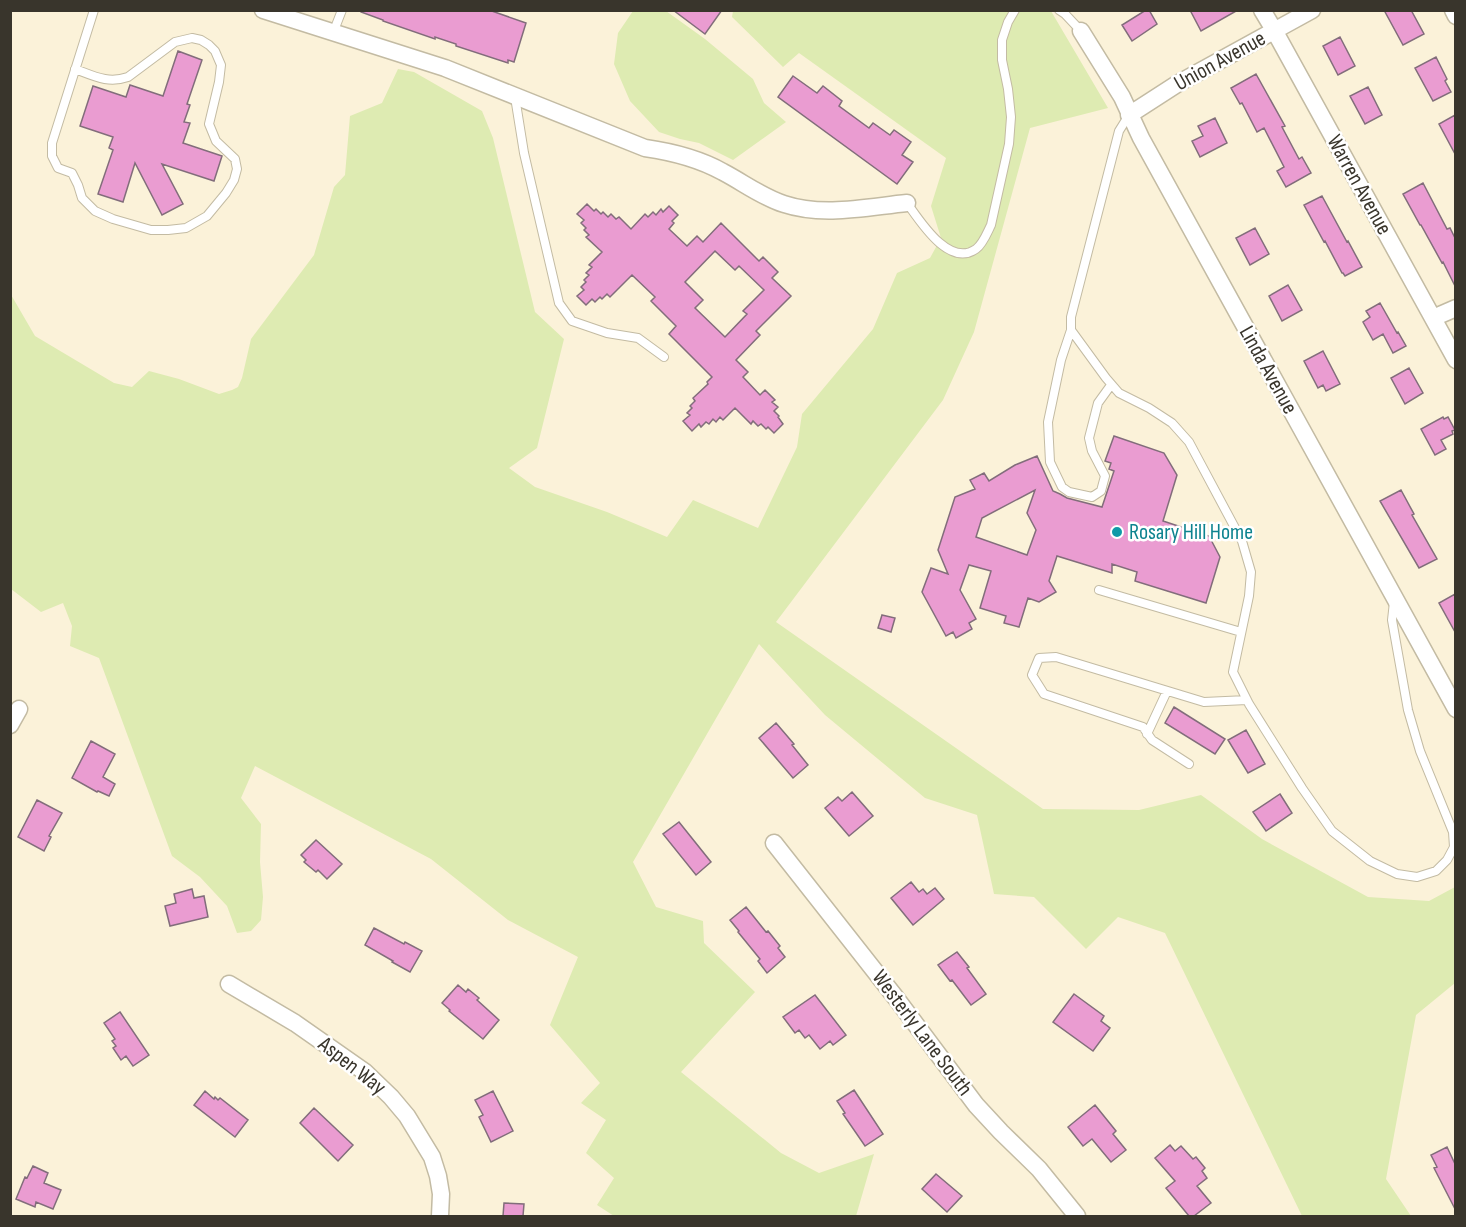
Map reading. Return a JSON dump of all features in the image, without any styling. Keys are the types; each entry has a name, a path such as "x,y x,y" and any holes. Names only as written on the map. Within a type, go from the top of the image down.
{"street":[{"path":"263,10 445,68 645,148 673,152 698,160 785,205 810,210 830,210 907,203"},
{"name":"Warren Avenue","path":"1262,10 1455,360"},
{"name":"Union Avenue","path":"1129,115 1177,84 1312,10"},
{"path":"1453,10 1455,16"},
{"name":"Linda Avenue","path":"1081,31 1122,98 1129,115 1455,709"},
{"path":"1433,318 1455,308"},
{"path":"10,725 19,709"},
{"name":"Westerly Lane South","path":"774,843 896,998 976,1105 1039,1169 1077,1216"},
{"name":"Aspen Way","path":"229,984 295,1023 365,1072 391,1097 407,1116 432,1157 441,1194 440,1216"}],"lane":[{"path":"75,69 103,79 118,81 128,77 175,42 192,38 201,40 215,51 220,65 219,82 209,124 216,141 235,159 237,169 234,180 226,193 207,216 186,228 168,230 151,230 113,219 95,211 82,198 72,173 58,168 52,156 52,142 75,69 94,10"},
{"path":"333,33 342,10"},
{"path":"907,203 925,228 951,251 965,254 977,249 985,237 991,225 1009,144 1011,117 1002,60 1002,40 1015,10"},
{"path":"1059,10 1081,31"},
{"path":"515,96 524,153 559,303 572,321 607,333 638,338 664,357"},
{"path":"1112,385 1098,403 1089,438 1092,451 1105,476 1101,491 1092,497 1069,492 1062,487 1050,462 1048,422 1061,360 1071,330 1071,317 1119,131 1129,115"},
{"path":"1071,330 1119,393 1172,423 1189,441 1242,541 1251,572 1249,596 1233,672 1247,700 1302,788 1332,831 1370,861 1397,874 1417,877 1436,871 1447,860 1454,847 1453,832 1420,751 1408,710 1392,620 1394,596"},
{"path":"1099,590 1241,632"},
{"path":"1189,764 1152,740 1143,727 1044,694 1032,675 1039,658 1056,657 1204,702 1247,700"},
{"path":"1148,734 1167,691"}],"green space":[{"path":"633,11 666,11 705,39 753,79 764,103 786,122 733,160 699,143 659,132 630,101 614,64 618,33"},
{"path":"733,11 1051,11 1108,108 1030,128 974,332 943,400 776,622 1043,809 1139,810 1201,795 1262,839 1368,897 1429,901 1455,887 1455,983 1416,1015 1386,1179 1411,1216 1302,1216 1165,933 1118,917 1086,949 1034,897 994,894 977,815 925,798 825,715 759,644 633,862 656,907 703,921 704,943 755,992 681,1072 781,1153 819,1173 874,1154 856,1216 614,1216 597,1205 614,1178 586,1153 606,1120 581,1103 600,1083 550,1025 578,957 508,920 431,859 255,766 241,798 261,824 260,862 263,897 261,920 251,931 237,933 227,906 200,877 172,856 99,658 70,646 72,626 63,603 41,612 11,589 10,293 35,336 114,383 132,387 149,371 219,394 238,387 251,339 314,255 334,187 345,175 350,116 382,103 398,69 414,72 482,111 493,138 535,312 564,339 537,448 509,468 535,487 607,512 667,537 693,500 758,528 797,447 802,414 873,329 897,273 930,258 941,238 931,206 946,158 799,53 783,67 732,17"}],"building":[{"path":"361,10 489,10 526,23 514,62 508,60 508,63 383,21"},
{"path":"673,10 722,10 705,34"},
{"path":"1149,10 1157,24 1132,41 1122,25"},
{"path":"1190,10 1238,10 1201,31"},
{"path":"1384,10 1411,10 1424,34 1403,45"},
{"path":"1340,37 1355,66 1338,75 1323,46"},
{"path":"178,51 202,60 187,104 190,105 184,122 190,123 183,143 222,156 214,181 162,164 183,204 162,215 135,163 123,202 98,194 113,150 109,148 113,137 80,126 93,86 126,97 130,85 163,96"},
{"path":"1436,57 1451,92 1433,101 1415,68"},
{"path":"1256,74 1285,126 1282,127 1299,159 1302,157 1311,173 1286,187 1277,171 1284,167 1264,128 1257,132 1242,103 1240,104 1231,88"},
{"path":"793,76 817,93 823,86 842,101 839,106 869,128 873,123 890,135 894,130 911,142 902,155 913,162 897,184 778,97"},
{"path":"1368,87 1382,115 1365,124 1350,96"},
{"path":"1455,115 1455,154 1439,124"},
{"path":"1215,118 1227,143 1200,157 1192,141 1203,136 1198,126"},
{"path":"1423,183 1447,229 1450,228 1455,238 1455,286 1403,194"},
{"path":"1322,196 1362,267 1345,276 1304,205"},
{"path":"587,204 594,211 596,209 601,214 603,212 608,217 611,214 616,219 619,217 631,229 645,214 648,217 653,212 656,215 661,209 663,212 669,206 678,215 672,221 674,223 669,229 687,246 697,236 703,242 721,223 759,261 763,257 778,272 772,278 791,296 756,331 760,335 736,360 748,372 743,377 760,395 765,390 775,400 772,402 778,407 774,411 783,424 774,433 761,424 758,426 753,421 751,424 735,408 723,420 720,417 716,422 713,419 709,424 706,422 701,427 699,424 692,431 683,421 690,415 687,413 695,401 693,398 712,377 669,334 676,326 651,301 655,297 632,275 610,297 607,294 595,302 592,299 586,305 577,296 584,290 581,287 589,275 586,273 592,267 589,265 602,252 586,237 589,235 581,223 584,220 577,214","holes":["715,251 735,270 739,266 764,290 743,311 747,314 725,337 695,308 703,300 685,282"]},
{"path":"1255,228 1269,254 1250,265 1236,238"},
{"path":"1288,285 1302,310 1282,321 1269,296"},
{"path":"1380,303 1406,346 1393,353 1383,334 1373,340 1363,322 1370,317 1366,311"},
{"path":"1323,351 1340,384 1326,391 1323,385 1318,388 1304,361"},
{"path":"1409,368 1423,393 1405,404 1391,378"},
{"path":"1443,417 1444,419 1448,417 1455,430 1452,431 1453,434 1441,440 1446,449 1435,455 1421,429"},
{"name":"Rosary Hill Home","path":"1114,436 1164,453 1177,475 1163,521 1209,536 1220,557 1206,603 1135,581 1137,572 1112,564 1112,573 1057,556 1049,581 1056,592 1039,602 1028,598 1019,627 1004,623 1006,616 980,608 991,571 969,565 960,590 976,619 969,623 972,629 956,638 953,632 946,636 922,592 931,568 948,574 938,550 955,497 975,489 970,480 984,473 989,481 1015,465 1037,456 1053,491 1067,498 1102,507 1114,471 1109,469 1111,463 1105,461","holes":["1035,490 1027,513 1036,530 1027,555 976,537 982,518"]},
{"path":"1401,490 1414,514 1412,515 1437,559 1419,568 1380,501"},
{"path":"1455,594 1455,632 1439,603"},
{"path":"882,615 895,618 891,632 878,628"},
{"path":"1174,707 1225,739 1215,754 1165,723"},
{"path":"776,723 808,765 793,778 759,738"},
{"path":"1246,730 1265,764 1248,773 1228,740"},
{"path":"91,741 115,754 103,777 115,784 109,796 72,778"},
{"path":"852,792 873,816 849,836 825,808 838,797 842,801"},
{"path":"1280,794 1292,813 1266,831 1253,812"},
{"path":"37,800 62,813 49,836 51,837 44,851 18,837"},
{"path":"679,822 711,862 696,875 663,834"},
{"path":"316,840 342,864 327,879 318,870 316,872 304,862 306,860 301,855"},
{"path":"911,882 919,892 923,889 927,894 935,888 944,899 913,925 891,898"},
{"path":"192,889 194,898 204,896 208,917 170,926 165,906 176,903 174,894"},
{"path":"746,907 780,946 778,948 785,957 767,973 758,961 760,959 730,920"},
{"path":"374,928 422,951 410,972 365,945"},
{"path":"957,952 986,994 971,1005 938,965"},
{"path":"458,985 466,992 468,989 479,998 477,1000 499,1020 483,1039 442,1003"},
{"path":"1074,994 1104,1016 1101,1021 1110,1028 1093,1051 1053,1022"},
{"path":"815,995 846,1035 833,1045 830,1041 820,1049 809,1035 805,1038 799,1030 795,1033 783,1017"},
{"path":"120,1012 149,1055 133,1066 126,1056 121,1060 113,1048 116,1046 112,1041 115,1039 104,1023"},
{"path":"854,1090 883,1134 865,1146 837,1101"},
{"path":"205,1091 214,1099 215,1097 218,1100 220,1098 248,1120 235,1137 194,1105"},
{"path":"493,1091 513,1131 491,1142 479,1117 483,1115 475,1100"},
{"path":"1095,1105 1116,1131 1113,1134 1126,1150 1111,1162 1092,1139 1083,1146 1068,1127"},
{"path":"314,1108 353,1145 338,1161 300,1123"},
{"path":"1170,1145 1175,1151 1181,1146 1193,1159 1196,1157 1205,1168 1202,1171 1207,1178 1197,1186 1211,1203 1194,1216 1189,1216 1166,1188 1175,1181 1155,1158"},
{"path":"1447,1147 1455,1164 1455,1209 1434,1168 1437,1167 1431,1155"},
{"path":"33,1166 48,1173 44,1183 61,1190 53,1209 36,1202 35,1207 16,1199 25,1177 27,1178"},
{"path":"936,1174 962,1196 947,1212 922,1189"},
{"path":"504,1203 524,1204 523,1216 503,1216"}],"place":[{"name":"Rosary Hill Home","path":"1117,532"}]}
